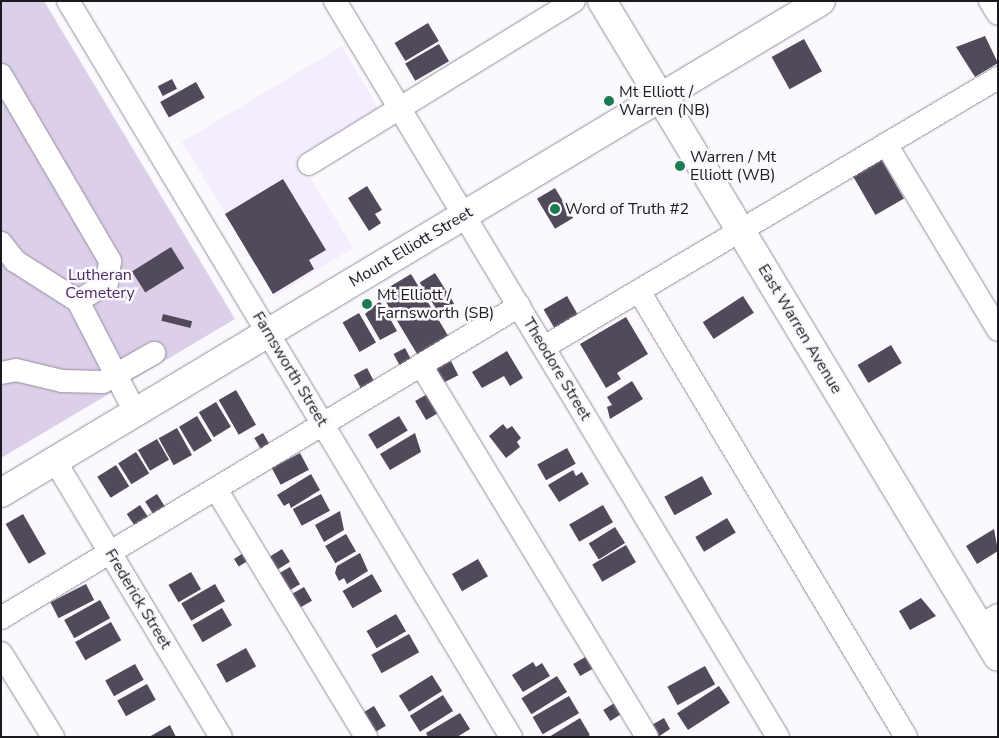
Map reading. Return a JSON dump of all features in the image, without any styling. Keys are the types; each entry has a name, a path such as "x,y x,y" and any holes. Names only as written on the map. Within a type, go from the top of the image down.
{"main road":[{"name":"East Warren Avenue","path":"602,1 741,231 988,621 998,657"},
{"name":"Mount Elliott Street","path":"1,493 134,410 268,333 821,1"}],"street":[{"name":"Farnsworth Street","path":"68,1 511,737"},
{"name":"Theodore Street","path":"335,1 544,347 771,734"},
{"path":"309,164 574,1"},
{"path":"990,1 998,14"},
{"path":"1,75 110,261 107,283 78,301"},
{"path":"544,347 998,78"},
{"path":"886,144 998,330"},
{"path":"1,243 15,262 78,301 114,378 134,410"},
{"path":"639,291 906,737"},
{"path":"1,618 519,306"},
{"path":"1,373 26,371 80,383 114,378 154,353"},
{"path":"422,365 647,737"},
{"name":"Frederick Street","path":"55,461 221,737"},
{"path":"216,489 366,737"},
{"path":"1,653 54,737"}],"shaded area":[{"path":"342,46 378,108 298,157 353,248 275,296 182,142"}],"green space":[{"name":"Lutheran Cemetery","path":"1,1 44,1 235,319 1,458"}],"building":[{"path":"428,23 439,41 405,61 395,43"},
{"path":"985,36 998,63 975,77 956,47"},
{"path":"804,39 822,71 790,89 772,57"},
{"path":"439,44 449,61 415,81 405,64"},
{"path":"172,79 177,89 163,96 158,86"},
{"path":"196,82 205,98 169,118 160,102"},
{"path":"880,157 904,199 875,215 851,174"},
{"path":"283,179 326,250 309,260 314,269 273,294 225,214"},
{"path":"367,186 382,210 375,214 381,223 369,231 348,198"},
{"name":"Word of Truth #2","path":"555,188 573,218 555,229 537,199"},
{"path":"171,247 184,268 145,293 132,271"},
{"path":"435,273 454,304 439,313 420,283"},
{"path":"411,274 449,337 418,356 380,293"},
{"path":"567,296 579,317 556,330 544,310"},
{"path":"743,296 754,313 714,339 703,322"},
{"path":"380,301 397,331 380,340 365,314"},
{"path":"359,313 376,342 360,352 343,322"},
{"path":"163,314 192,321 190,328 161,321"},
{"path":"626,317 648,354 617,373 621,379 606,388 580,344"},
{"path":"891,345 902,363 868,383 858,365"},
{"path":"405,348 413,363 402,369 394,354"},
{"path":"507,351 523,378 510,386 504,376 482,388 472,372"},
{"path":"451,361 458,375 440,384 433,370"},
{"path":"367,368 376,385 363,392 354,375"},
{"path":"632,381 643,399 610,419 607,407 612,405 607,397"},
{"path":"236,390 256,425 239,435 219,400"},
{"path":"429,393 440,412 426,420 415,401"},
{"path":"216,402 231,427 214,437 199,412"},
{"path":"197,416 212,441 194,452 179,427"},
{"path":"399,416 408,431 377,449 368,435"},
{"path":"503,424 507,429 512,426 521,438 517,442 520,447 506,458 489,436"},
{"path":"177,428 192,455 174,465 159,438"},
{"path":"263,433 271,447 262,452 254,438"},
{"path":"415,433 421,452 390,470 380,454"},
{"path":"157,439 169,460 150,471 138,450"},
{"path":"567,448 576,464 546,480 537,464"},
{"path":"136,452 149,473 131,484 118,463"},
{"path":"300,453 309,470 281,485 272,468"},
{"path":"116,465 129,486 111,498 97,477"},
{"path":"573,470 576,476 582,472 589,484 559,502 548,485"},
{"path":"311,474 320,490 291,508 289,503 284,506 277,495"},
{"path":"702,476 712,494 675,515 664,497"},
{"path":"157,494 167,510 155,518 145,501"},
{"path":"321,494 330,511 302,526 293,509"},
{"path":"140,505 150,520 137,529 127,514"},
{"path":"603,505 613,522 579,542 569,524"},
{"path":"340,511 344,530 324,542 315,525"},
{"path":"23,514 46,554 29,564 6,524"},
{"path":"727,518 736,533 704,552 695,537"},
{"path":"615,527 625,543 599,560 589,543"},
{"path":"994,529 998,551 977,564 966,546"},
{"path":"346,534 356,551 335,563 325,546"},
{"path":"626,545 636,562 602,582 592,564"},
{"path":"282,549 290,562 277,570 269,557"},
{"path":"245,552 250,560 239,567 234,559"},
{"path":"360,553 368,571 347,584 344,578 339,581 335,573 337,566"},
{"path":"478,559 488,576 462,591 452,574"},
{"path":"290,567 300,584 289,591 279,574"},
{"path":"191,572 201,589 178,602 168,585"},
{"path":"372,574 382,591 353,608 343,591"},
{"path":"86,584 94,600 59,618 50,602"},
{"path":"215,584 225,601 191,621 181,604"},
{"path":"304,587 312,601 298,609 290,595"},
{"path":"921,598 936,616 910,630 899,611"},
{"path":"100,600 110,618 74,638 64,620"},
{"path":"222,608 232,625 203,642 193,625"},
{"path":"396,614 406,631 377,648 367,631"},
{"path":"111,622 121,640 85,660 75,642"},
{"path":"409,634 419,652 382,673 371,655"},
{"path":"246,648 256,666 226,683 216,664"},
{"path":"587,656 594,668 580,676 573,664"},
{"path":"533,662 536,667 542,663 550,676 523,692 512,675"},
{"path":"135,664 144,680 114,696 105,680"},
{"path":"705,666 715,684 678,705 667,687"},
{"path":"432,675 442,691 409,712 399,696"},
{"path":"557,676 567,692 531,714 521,698"},
{"path":"147,684 156,700 126,716 117,700"},
{"path":"719,686 730,703 688,730 677,713"},
{"path":"443,695 453,711 420,732 410,716"},
{"path":"569,696 579,713 543,734 533,717"},
{"path":"616,702 623,713 610,721 603,710"},
{"path":"374,706 386,726 373,733 361,714"},
{"path":"460,713 470,729 457,737 428,737 426,733"},
{"path":"580,718 590,735 587,737 549,737"},
{"path":"664,718 670,729 658,737 650,726"},
{"path":"170,725 176,737 149,737"}],"place":[{"name":"Mt Elliott / Warren (NB)","path":"609,101"},
{"name":"Warren / Mt Elliott (WB)","path":"680,166"},
{"name":"Word of Truth #2","path":"555,209"},
{"name":"Mt Elliott / Farnsworth (SB)","path":"367,304"}]}
